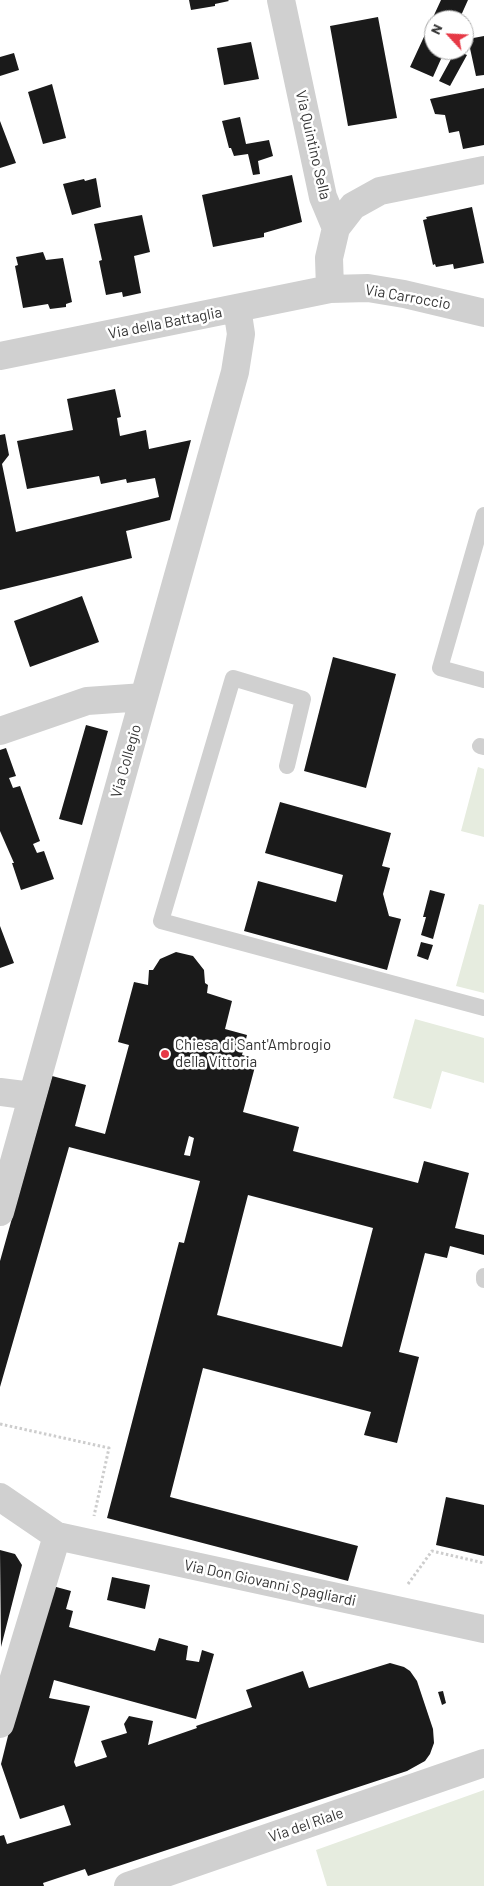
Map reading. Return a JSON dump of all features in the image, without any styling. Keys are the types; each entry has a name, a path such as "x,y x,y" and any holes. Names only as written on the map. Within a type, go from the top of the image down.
{"street":[{"name":"Via Quintino Sella","path":"281,0 323,197 336,228"},
{"path":"330,289 329,258 336,228 353,206 380,191 484,170"},
{"name":"Via Carroccio","path":"330,289 368,288 404,294 484,313"},
{"name":"Via della Battaglia","path":"0,356 330,289"},
{"name":"Via Collegio","path":"0,1212 235,372 241,334 238,308"},
{"path":"0,731 87,700 144,697"},
{"path":"0,1092 32,1096"},
{"name":"Via Don Giovanni Spagliardi","path":"0,1497 57,1536 484,1629"},
{"path":"0,1724 57,1536"},
{"name":"Via del Riale","path":"128,1886 484,1763"}],"lane":[{"path":"484,515 440,668 484,680"},
{"path":"287,766 303,699 233,678 161,921 484,1008"}],"path":[{"path":"0,1424 109,1448 93,1523"},
{"path":"407,1586 432,1551 484,1563"}],"shaded area":[{"path":"478,767 484,769 484,837 461,831"},
{"path":"479,904 484,905 484,993 456,986"},
{"path":"415,1019 484,1038 484,1083 442,1071 431,1109 393,1098"},
{"path":"484,1790 484,1886 327,1886 316,1850"}],"building":[{"path":"189,0 229,1 215,4 215,6 191,10"},
{"path":"441,0 468,0 464,10 436,10"},
{"path":"378,17 397,118 348,126 330,26"},
{"path":"484,36 484,75 476,76 473,60 474,38"},
{"path":"424,37 424,60 441,60 433,77 410,67"},
{"path":"251,42 259,79 224,85 217,48"},
{"path":"14,53 19,70 0,76 0,57"},
{"path":"451,60 464,60 450,86 439,81"},
{"path":"52,84 66,138 43,144 28,92"},
{"path":"484,88 484,145 463,149 459,131 449,133 445,115 435,114 430,99"},
{"path":"240,117 246,144 269,140 273,156 258,161 260,174 253,175 248,154 234,156 231,148 229,148 222,121"},
{"path":"0,121 16,163 0,168"},
{"path":"292,175 302,222 264,233 264,237 213,247 202,195"},
{"path":"96,178 101,207 72,215 63,184"},
{"path":"472,207 484,263 454,269 453,264 436,267 435,264 433,265 423,220 427,219 426,217"},
{"path":"142,215 150,252 134,256 141,293 123,297 122,292 106,295 99,261 102,260 94,224"},
{"path":"43,252 46,260 63,258 72,302 66,304 66,307 50,309 48,304 23,308 15,266 18,265 16,257"},
{"path":"115,389 121,417 117,418 120,436 146,430 149,449 191,440 170,520 126,531 132,558 0,590 0,435 5,434 9,455 2,464 16,532 159,497 155,478 127,483 126,479 101,484 99,476 27,489 17,441 73,430 67,399"},
{"path":"82,596 99,642 30,667 14,621"},
{"path":"333,657 396,674 366,788 304,771"},
{"path":"86,725 108,731 82,825 59,819"},
{"path":"6,748 16,776 9,778 13,788 20,786 40,841 33,844 37,853 44,851 54,879 21,890 12,863 14,863 0,831 0,750"},
{"path":"280,802 391,833 382,866 390,868 383,894 389,916 401,919 387,970 244,931 258,881 336,902 343,875 265,853"},
{"path":"430,890 445,894 433,939 421,935 426,917 423,917"},
{"path":"0,926 14,963 0,968"},
{"path":"421,942 433,945 428,960 417,956"},
{"path":"176,952 193,956 204,970 205,983 208,985 207,993 232,1001 225,1029 247,1035 242,1055 257,1059 243,1112 299,1127 293,1151 418,1183 424,1161 469,1173 455,1228 484,1235 484,1255 450,1246 447,1258 425,1253 399,1352 419,1357 397,1443 364,1435 371,1412 203,1368 170,1497 358,1546 348,1581 107,1518 179,1242 184,1243 200,1181 69,1147 0,1387 0,1261 52,1076 86,1085 75,1126 105,1134 129,1045 118,1042 134,982 148,985 149,970 153,970 160,959","holes":["189,1136 194,1138 190,1156 184,1155","248,1195 373,1228 342,1347 217,1315"]},
{"path":"446,1497 484,1505 484,1556 436,1545"},
{"path":"0,1550 15,1554 22,1565 1,1647"},
{"path":"112,1577 150,1585 145,1609 107,1600"},
{"path":"49,1585 71,1591 66,1609 73,1611 69,1627 155,1651 159,1638 188,1646 186,1660 199,1662 202,1650 214,1654 196,1719 54,1680 49,1698 90,1706 74,1762 76,1767 107,1757 101,1741 127,1733 124,1724 129,1716 153,1721 148,1745 252,1707 246,1690 303,1671 309,1688 390,1663 410,1671 417,1681 433,1729 434,1743 430,1754 425,1761 407,1771 88,1876 85,1869 43,1883 44,1886 0,1886 0,1836 4,1835 7,1844 71,1825 64,1805 20,1819 1,1764"},
{"path":"443,1691 446,1703 442,1705 438,1692"}],"place":[{"name":"Chiesa di Sant'Ambrogio della Vittoria","path":"165,1054"}]}
